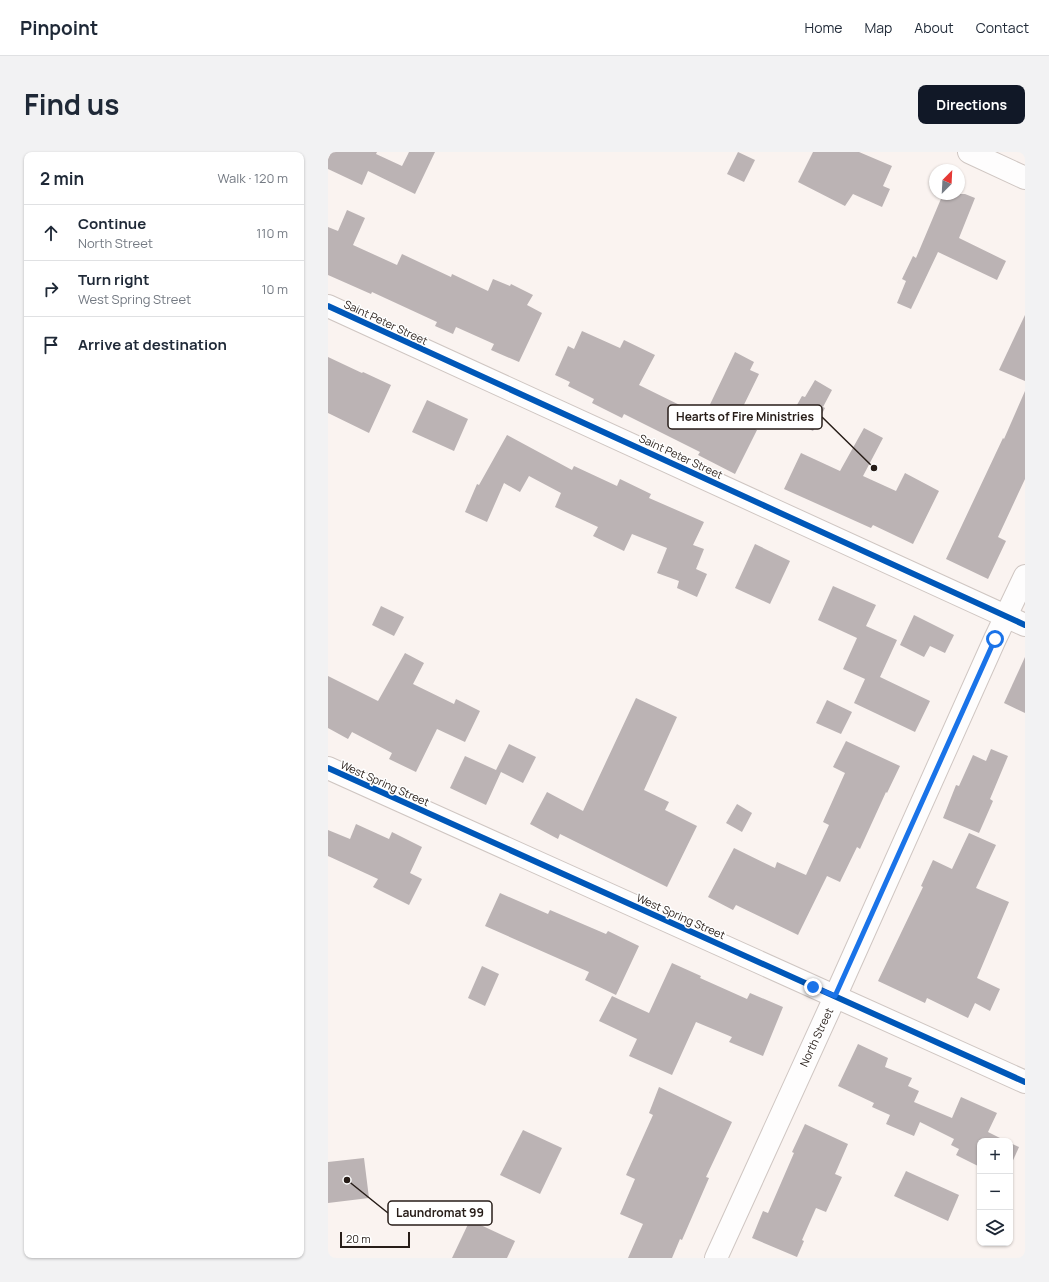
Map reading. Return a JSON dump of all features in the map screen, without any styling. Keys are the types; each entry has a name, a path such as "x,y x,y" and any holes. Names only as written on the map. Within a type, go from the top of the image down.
{"street":[{"path":"969,152 1025,178"},
{"name":"Saint Peter Street","path":"328,306 1016,620"},
{"name":"North Street","path":"716,1258 835,996 1016,620 1025,576"},
{"name":"West Spring Street","path":"328,768 1025,1082"}],"building":[{"path":"329,152 377,152 376,154 402,166 409,152 435,152 415,194 368,171 362,185 328,169 328,159 331,153"},
{"path":"738,152 755,160 744,182 727,174"},
{"path":"813,152 859,152 892,166 883,186 890,189 882,207 853,194 845,206 798,182"},
{"path":"965,194 975,198 959,238 1006,261 997,280 938,252 911,309 897,303 906,281 902,279 913,256 916,258 940,200 965,200"},
{"path":"347,210 365,218 353,245 397,265 402,254 451,277 452,274 488,291 493,279 510,286 511,284 533,295 527,305 542,313 519,362 491,350 494,344 456,327 453,334 435,326 437,322 372,292 371,294 328,275 328,227 338,231"},
{"path":"1025,315 1025,381 999,370"},
{"path":"582,331 620,348 624,340 655,355 639,385 704,417 735,352 754,362 750,370 759,374 737,419 757,430 735,474 698,455 700,452 624,414 622,418 592,403 594,399 568,386 570,382 555,375 568,346 574,349"},
{"path":"328,357 391,385 369,433 328,413"},
{"path":"815,380 832,390 823,407 825,408 813,431 789,419 802,396 805,397"},
{"path":"1025,391 1025,479 998,537 1006,541 988,579 946,559 1003,438 1004,439"},
{"path":"427,400 468,419 454,451 412,432"},
{"path":"864,428 883,438 863,476 896,491 905,473 939,491 913,544 873,525 871,528 784,489 801,453 840,471"},
{"path":"507,435 572,470 574,466 617,486 620,479 651,494 649,498 704,522 693,545 704,549 696,569 707,574 697,597 677,588 679,581 657,573 667,548 632,534 624,551 593,536 598,527 555,507 561,493 529,476 520,492 504,483 487,522 465,512 477,484 479,485"},
{"path":"755,544 790,561 770,604 735,588"},
{"path":"833,586 876,605 866,626 897,640 880,677 930,701 915,732 854,703 865,679 843,669 857,638 818,620"},
{"path":"381,606 404,617 394,636 372,625"},
{"path":"914,615 954,635 945,653 930,646 924,657 900,645"},
{"path":"405,653 424,663 413,684 454,704 456,699 480,711 465,742 437,729 416,772 389,759 392,753 352,732 348,739 328,728 328,676 378,701"},
{"path":"1025,657 1025,713 1004,703"},
{"path":"636,698 677,717 644,790 669,802 665,810 697,826 667,887 560,834 558,839 530,824 547,792 583,811"},
{"path":"827,700 852,712 841,734 816,723"},
{"path":"846,741 900,766 887,793 886,792 860,849 857,847 840,882 827,876 798,935 736,905 733,910 708,897 734,848 775,868 777,862 806,875 829,825 823,822 845,773 833,767"},
{"path":"509,744 536,757 523,783 501,772 486,805 450,788 465,756 496,770"},
{"path":"991,749 1008,756 990,799 993,801 979,833 943,818 956,785 959,786 973,755 986,761"},
{"path":"737,804 752,813 742,832 726,823"},
{"path":"356,824 389,839 392,832 422,847 410,873 422,879 409,905 373,887 378,879 328,856 328,830 350,839"},
{"path":"969,833 996,845 976,888 1009,902 977,978 1000,989 990,1011 975,1003 968,1018 927,998 925,1003 878,981 923,887 921,886 933,860 952,869"},
{"path":"500,893 548,914 550,910 606,934 608,931 639,946 616,995 585,980 589,972 485,926"},
{"path":"672,963 701,976 700,978 747,999 750,993 783,1007 763,1056 729,1042 732,1037 696,1022 672,1075 629,1056 637,1039 599,1021 612,996 649,1013"},
{"path":"482,966 499,974 485,1006 468,998"},
{"path":"858,1044 888,1058 885,1067 912,1078 908,1086 919,1091 914,1102 952,1118 961,1097 997,1113 988,1132 1000,1138 977,1138 977,1166 956,1155 959,1149 951,1145 954,1139 920,1122 914,1136 886,1124 890,1115 872,1107 874,1103 838,1086"},
{"path":"659,1087 732,1122 706,1177 709,1178 682,1240 680,1239 672,1258 628,1258 643,1224 620,1214 635,1179 626,1175 653,1115 649,1113"},
{"path":"805,1124 848,1144 835,1174 842,1177 826,1212 816,1208 802,1240 804,1241 797,1257 752,1238 763,1211 768,1213 794,1153 792,1152"},
{"path":"523,1130 562,1148 540,1194 500,1175"},
{"path":"1013,1144 1019,1147 1013,1160"},
{"path":"364,1158 369,1198 328,1203 328,1162"},
{"path":"906,1171 959,1195 948,1221 894,1196"},
{"path":"470,1220 515,1241 507,1258 452,1258"}],"cycle path":[{"path":"328,306 1025,625"},
{"path":"328,768 1025,1082"}],"place":[{"name":"Hearts of Fire Ministries","path":"874,468"},
{"name":"Laundromat 99","path":"347,1180"}],"route":[{"path":"813,987 835,996 995,639"}]}
